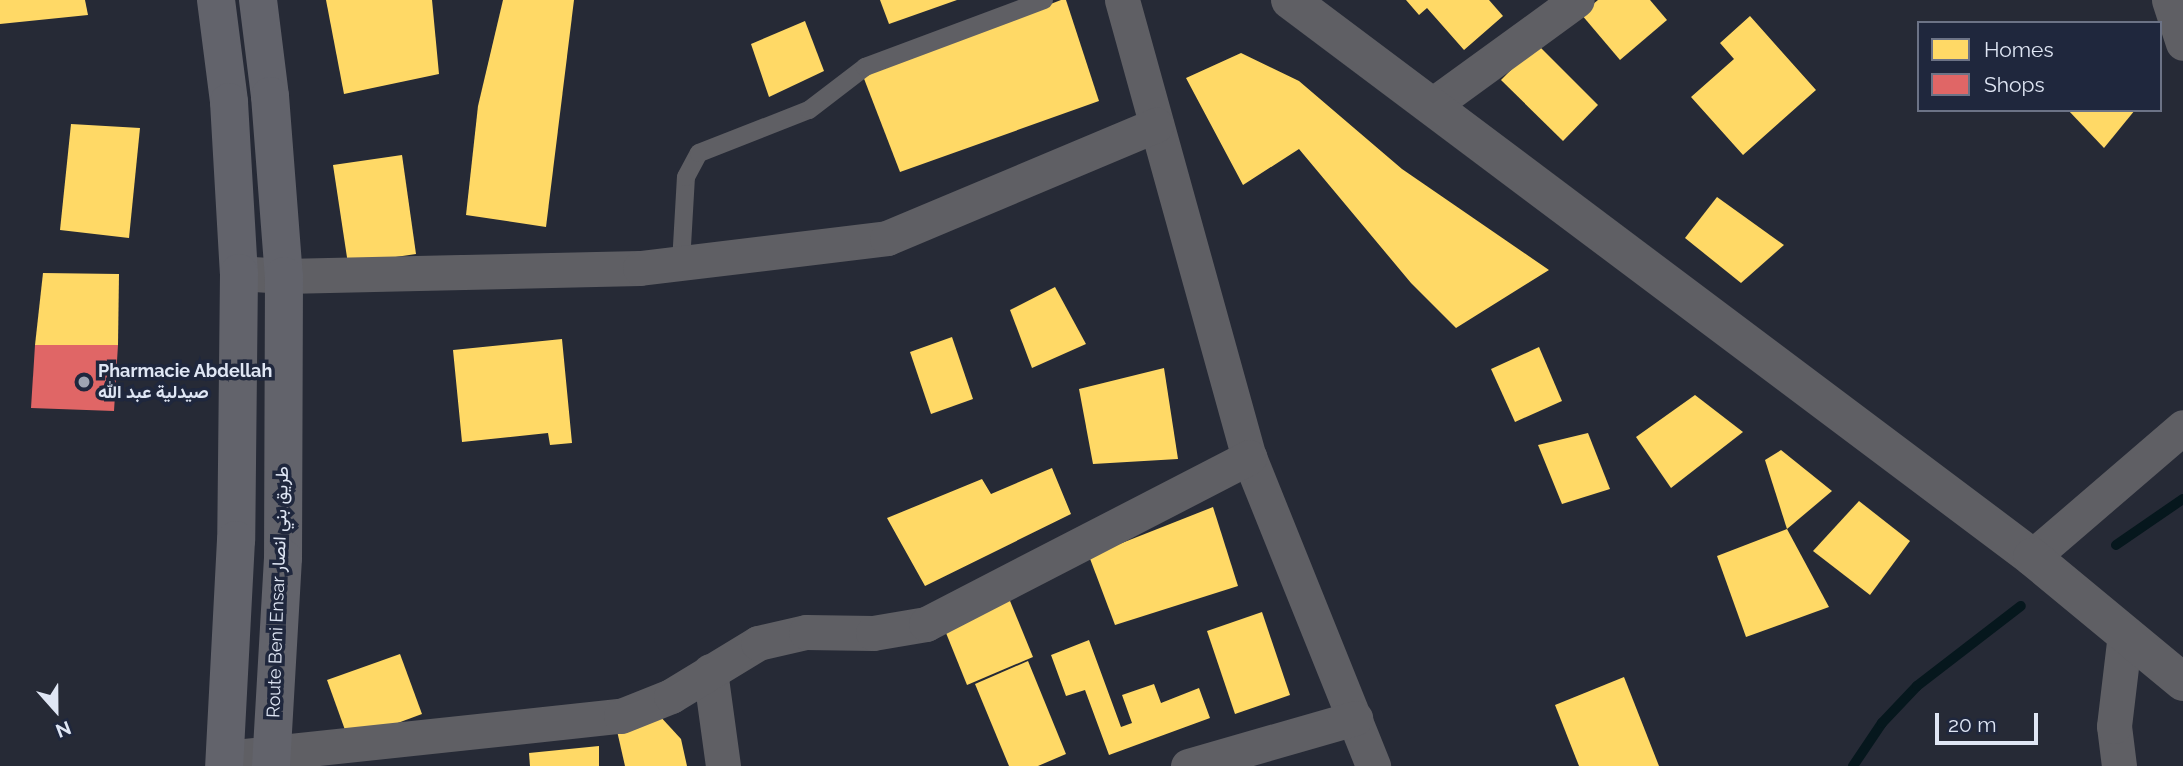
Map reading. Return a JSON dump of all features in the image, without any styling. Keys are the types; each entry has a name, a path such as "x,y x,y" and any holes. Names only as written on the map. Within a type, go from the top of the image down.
{"highway":[{"path":"216,0 229,102 240,273 236,540 225,762"},
{"name":"Route Beni Ensar طريق بني انصار","path":"258,0 284,276 284,558 271,760"}],"street":[{"path":"1122,0 1249,457 1373,766"},
{"path":"1290,0 2032,556 2183,682"},
{"path":"1431,106 1577,0"},
{"path":"2169,0 2183,43"},
{"path":"240,273 284,276 640,268 887,238 1156,125"},
{"path":"2032,556 2183,427"},
{"path":"225,762 271,760 595,722 647,708 758,643 786,634 873,633 926,624 1249,457"},
{"path":"2119,766 2114,726 2125,634"},
{"path":"710,671 723,766"},
{"path":"1188,766 1355,718"}],"lane":[{"path":"681,263 686,177 699,153 808,110 864,67 1044,0"}],"building: Homes":[{"path":"0,0 85,0 88,15 0,24"},
{"path":"326,0 432,0 439,74 344,94"},
{"path":"503,0 574,0 546,227 466,215 478,106"},
{"path":"880,0 957,0 889,24"},
{"path":"1066,0 1099,101 900,172 863,76"},
{"path":"1406,0 1489,0 1503,16 1464,50 1427,8 1419,15"},
{"path":"1598,0 1650,0 1667,20 1620,60 1581,14"},
{"path":"1750,16 1816,90 1743,155 1691,97 1734,59 1720,43"},
{"path":"805,21 824,71 769,97 751,44"},
{"path":"1537,44 1598,105 1563,141 1501,80"},
{"path":"1241,53 1299,81 1402,169 1549,270 1456,328 1411,283 1299,149 1243,185 1186,78"},
{"path":"2070,112 2133,112 2104,148"},
{"path":"71,124 140,128 129,238 60,230"},
{"path":"402,155 416,254 348,264 333,165"},
{"path":"1717,197 1784,245 1741,283 1685,238"},
{"path":"43,273 119,274 118,345 35,345"},
{"path":"1055,287 1086,344 1032,368 1010,310"},
{"path":"952,337 973,399 931,414 910,352"},
{"path":"562,339 572,443 550,445 548,433 462,442 453,350"},
{"path":"1539,347 1562,401 1515,422 1491,369"},
{"path":"1164,368 1178,459 1093,464 1079,389"},
{"path":"1695,395 1743,432 1671,488 1636,437"},
{"path":"1588,433 1610,489 1562,504 1538,445"},
{"path":"1781,450 1832,491 1787,529 1765,460"},
{"path":"1052,468 1071,514 925,586 887,518 982,479 991,494"},
{"path":"1859,501 1910,541 1870,595 1813,551"},
{"path":"1213,507 1238,586 1115,625 1089,556"},
{"path":"1787,529 1829,607 1746,637 1717,556"},
{"path":"1008,596 1033,657 967,685 942,623"},
{"path":"1262,612 1290,695 1235,714 1207,631"},
{"path":"1089,640 1121,727 1132,723 1122,695 1154,684 1161,703 1199,688 1210,718 1109,755 1085,690 1066,696 1051,655"},
{"path":"400,654 422,714 349,741 327,680"},
{"path":"1028,661 1066,754 1038,766 1009,766 975,684"},
{"path":"1624,677 1659,766 1579,766 1555,705"},
{"path":"658,714 681,739 687,766 625,766 615,722"},
{"path":"599,746 599,766 530,766 529,753"}],"building: Shops":[{"path":"35,345 118,345 114,411 31,408"}],"waterway":[{"path":"2116,545 2183,499"},
{"path":"1853,766 1882,723 1917,686 2021,606"}],"place":[{"name":"Pharmacie Abdellah صيدلية عبد الله","path":"84,382"}]}
